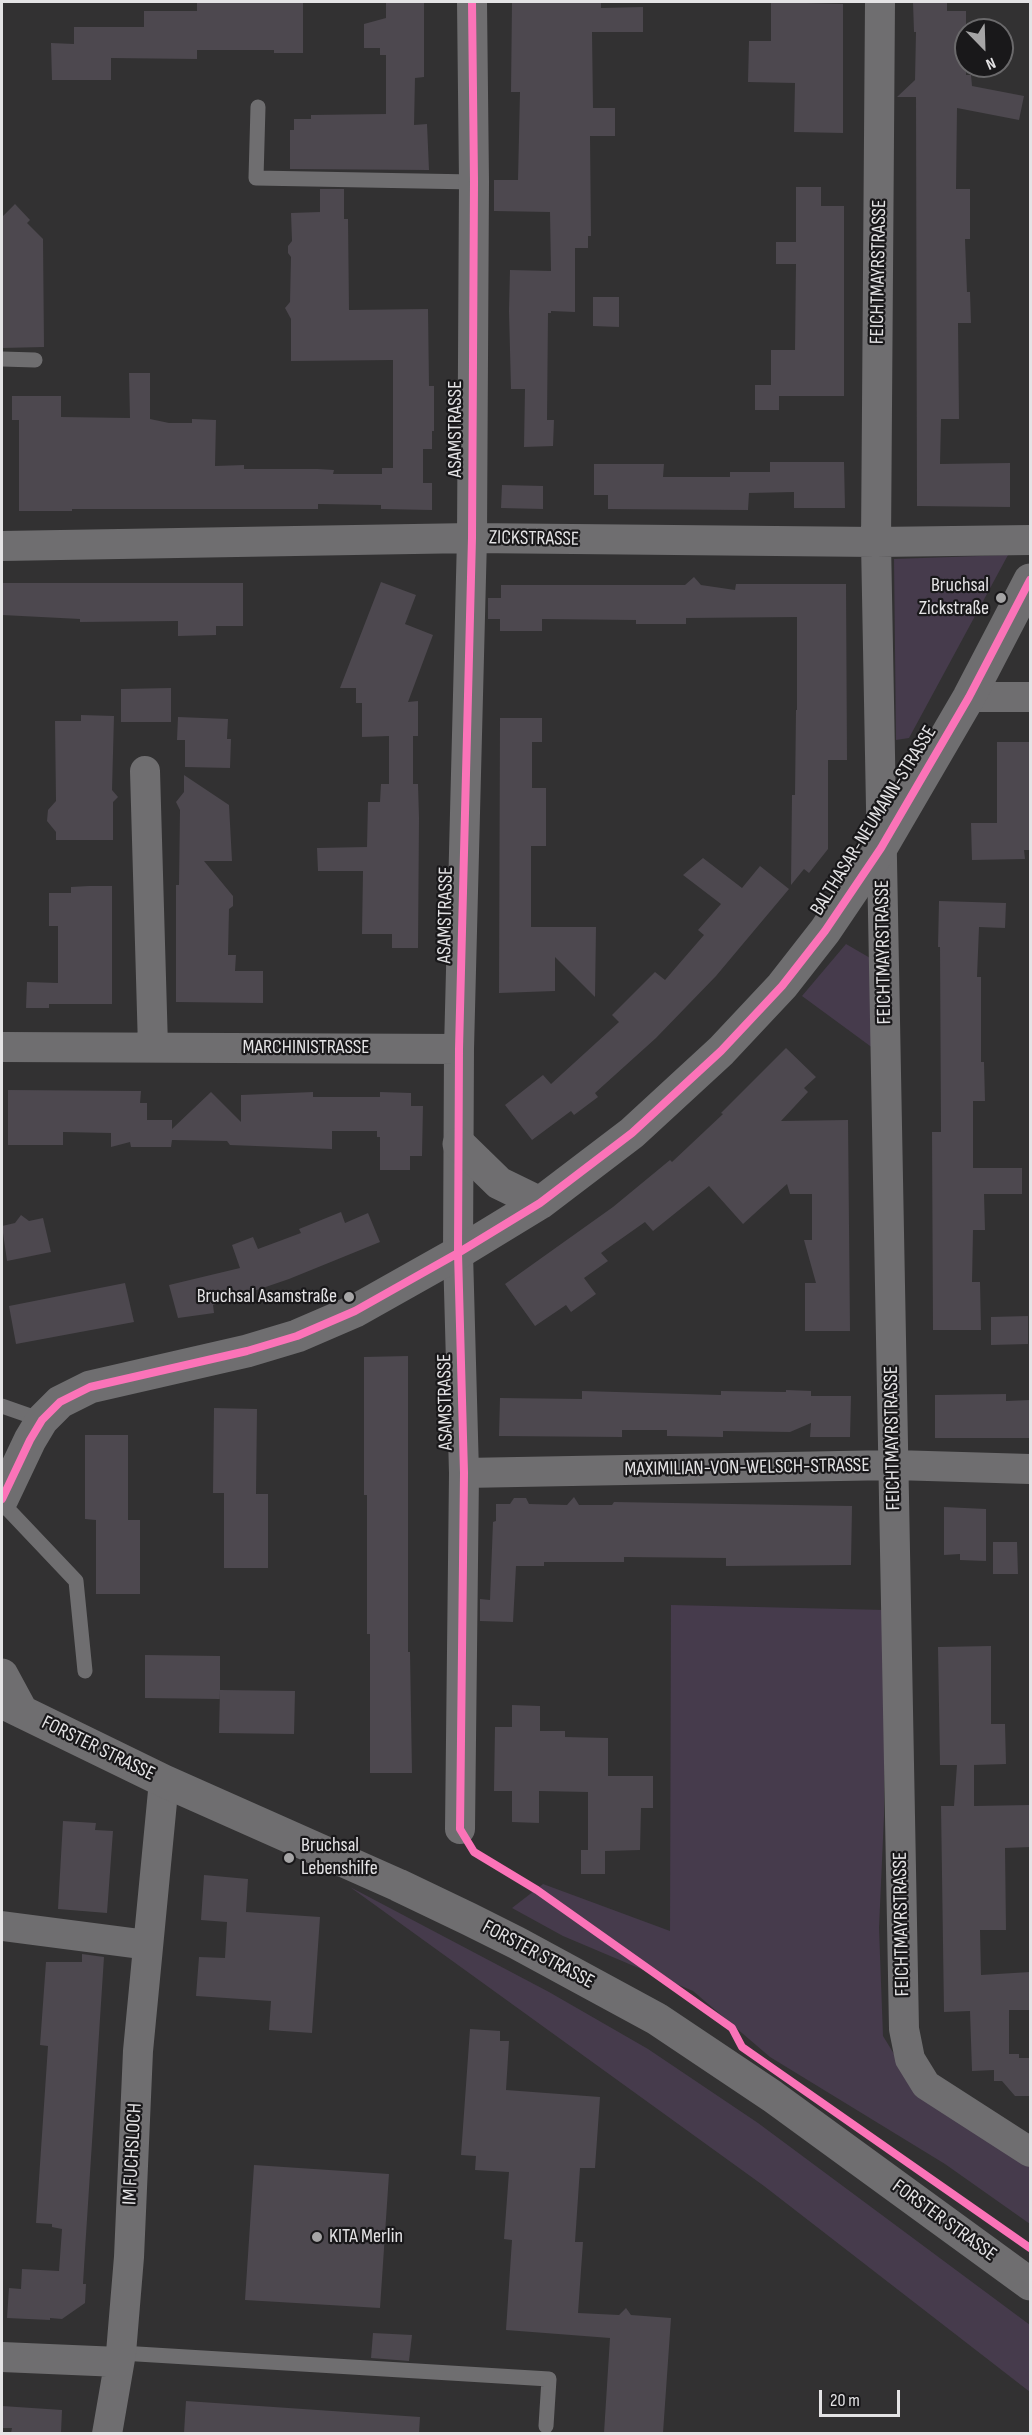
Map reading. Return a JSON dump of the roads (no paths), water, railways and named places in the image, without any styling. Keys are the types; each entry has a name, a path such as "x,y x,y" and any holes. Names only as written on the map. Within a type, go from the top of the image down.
{"street":[{"name":"ASAMSTRASSE","path":"460,1829 464,1473 458,1253 459,1049 472,538 474,182 472,2"},
{"name":"FEICHTMAYRSTRASSE","path":"876,542 880,2"},
{"name":"ZICKSTRASSE","path":"2,546 472,538 876,542 1030,540"},
{"name":"BALTHASAR-NEUMANN-STRASSE","path":"876,542 881,848"},
{"name":"BALTHASAR-NEUMANN-STRASSE","path":"2,1501 30,1440 42,1420 60,1402 90,1387 247,1351 297,1336 355,1311 458,1253 540,1203 632,1133 721,1051 782,986 825,932 881,848 969,697 1030,580"},
{"path":"969,697 1030,697"},
{"path":"145,771 153,1047"},
{"name":"FEICHTMAYRSTRASSE","path":"881,848 904,2029 910,2058 926,2085 1030,2152"},
{"name":"MARCHINISTRASSE","path":"2,1047 459,1049"},
{"path":"459,1144 499,1184 540,1203"},
{"name":"MAXIMILIAN-VON-WELSCH-STRASSE","path":"464,1473 894,1465 1030,1469"},
{"path":"2,1675 12,1707"},
{"name":"FORSTER STRASSE","path":"12,1707 164,1781 355,1865 469,1919 518,1943 657,2019 772,2096 1030,2284"},
{"name":"IM FUCHSLOCH","path":"106,2433 120,2358 129,2257 138,2051 164,1781"},
{"path":"2,1926 148,1945"},
{"path":"2,2357 120,2358"}],"lane":[{"path":"258,107 256,178 474,182"},
{"path":"2,359 35,360"},
{"path":"2,1406 42,1420"},
{"path":"2,1501 76,1581 85,1671"},
{"path":"120,2358 549,2379 546,2426"}],"place":[{"name":"Bruchsal Zickstraße","path":"1001,598"},
{"name":"Bruchsal Asamstraße","path":"349,1297"},
{"name":"Bruchsal Lebenshilfe","path":"289,1858"},
{"name":"KITA Merlin","path":"317,2237"}]}
